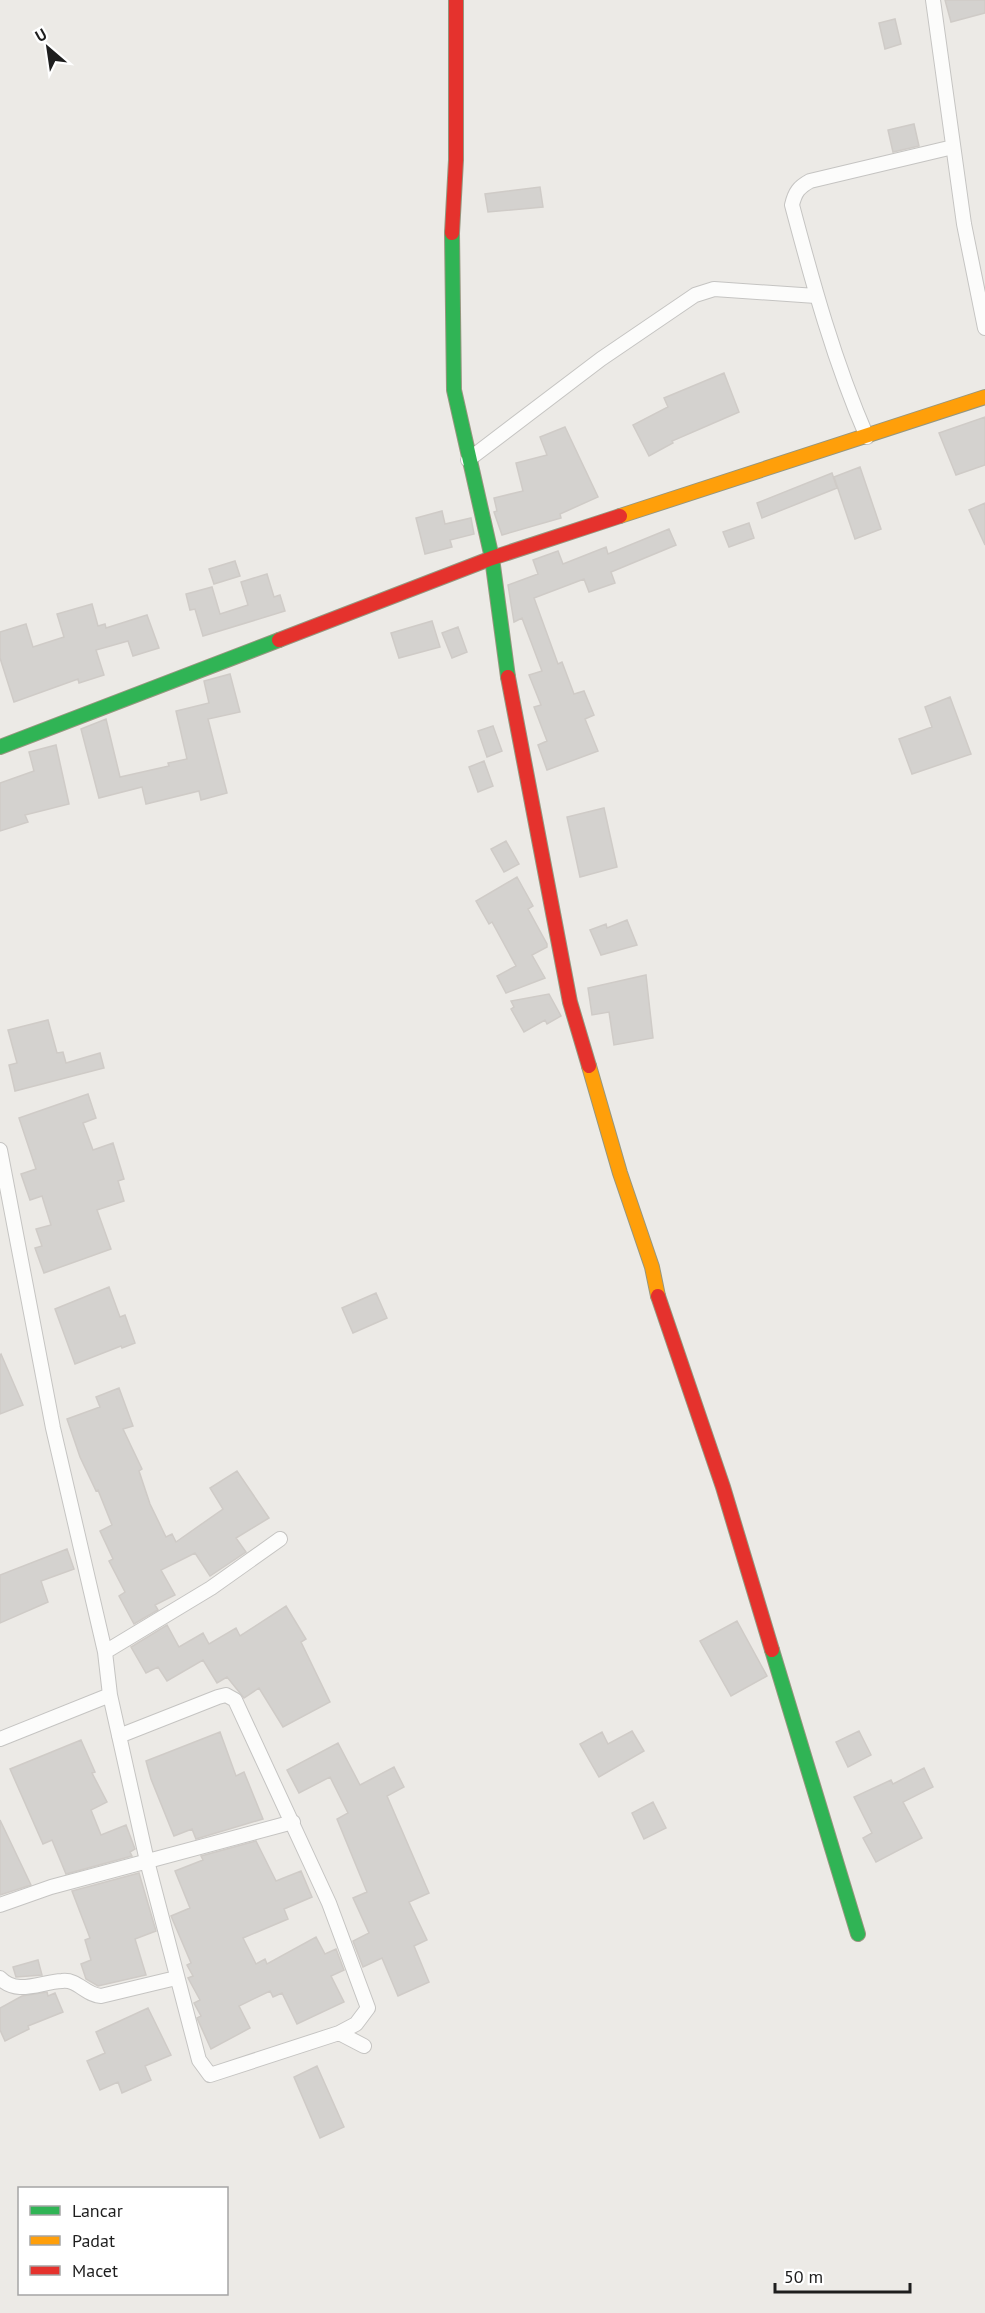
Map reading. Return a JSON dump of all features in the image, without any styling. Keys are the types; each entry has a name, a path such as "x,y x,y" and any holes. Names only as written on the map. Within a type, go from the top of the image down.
{"street":[{"path":"456,0 452,366 454,390 492,558 508,678 570,1002 620,1173 652,1267 661,1310 723,1486 858,1934"},
{"path":"933,0 971,271 985,328"},
{"path":"867,437 841,376 816,296 792,205 799,187 810,181 953,147"},
{"path":"468,459 601,359 695,295 714,289 816,296"},
{"path":"0,747 492,558 985,397"},
{"path":"0,1150 51,1416 105,1652 110,1695 119,1736 147,1861 199,2060 210,2075 339,2033 356,2024 368,2008 329,1903 293,1822 231,1696 218,1697 119,1736"},
{"path":"105,1652 211,1588 280,1539"},
{"path":"0,1739 110,1695"},
{"path":"0,1905 51,1887 293,1822"},
{"path":"0,1978 7,1986 19,1988 65,1980 75,1983 92,1996 100,1996 176,1978"},
{"path":"339,2033 364,2046"}],"building":[{"path":"945,0 985,0 985,13 951,22"},
{"path":"895,19 901,44 885,49 879,23"},
{"path":"914,124 919,146 893,152 888,130"},
{"path":"540,187 543,207 488,212 485,194"},
{"path":"724,373 739,412 672,441 673,443 649,456 633,425 668,407 664,398"},
{"path":"985,417 985,465 956,475 939,433"},
{"path":"565,427 598,497 560,514 561,518 502,535 494,512 497,511 494,498 523,491 516,463 547,455 540,437"},
{"path":"860,467 881,529 855,539 834,477"},
{"path":"832,473 837,488 762,518 757,503"},
{"path":"985,503 985,545 969,510"},
{"path":"442,511 445,524 471,518 474,534 450,540 452,547 425,554 416,518"},
{"path":"749,523 754,538 729,547 723,532"},
{"path":"669,529 676,545 611,572 615,583 589,592 584,579 534,598 558,664 562,662 574,694 584,691 594,715 585,719 598,751 547,770 538,745 547,741 534,707 541,705 529,675 542,671 522,618 514,622 508,585 538,574 533,560 558,551 563,564 606,547 608,554"},
{"path":"235,561 240,576 214,584 209,569"},
{"path":"267,574 274,597 280,595 285,611 203,636 195,609 190,610 186,594 212,587 220,614 248,605 241,582"},
{"path":"92,604 98,626 105,624 106,628 147,615 159,648 133,656 128,641 96,650 104,675 79,683 78,679 14,702 0,658 0,632 26,624 33,647 64,637 57,614"},
{"path":"432,621 440,647 399,658 391,633"},
{"path":"458,627 467,652 452,658 442,633"},
{"path":"230,674 240,712 208,719 227,793 201,800 199,791 146,804 142,787 99,798 81,729 106,719 120,777 169,766 168,763 187,759 176,711 209,703 204,681"},
{"path":"950,697 971,754 912,774 899,739 932,727 925,707"},
{"path":"493,726 502,751 487,757 478,731"},
{"path":"56,745 69,804 25,815 28,822 0,831 0,783 34,771 29,752"},
{"path":"484,761 493,786 478,792 469,767"},
{"path":"604,808 617,867 580,877 567,817"},
{"path":"506,841 519,864 504,872 491,849"},
{"path":"517,877 533,906 528,909 547,944 547,947 532,955 545,978 506,993 497,976 516,966 492,922 489,924 476,901"},
{"path":"627,920 637,945 601,955 590,930 606,924 607,928"},
{"path":"646,975 653,1038 614,1045 609,1012 592,1015 588,988"},
{"path":"549,994 561,1016 547,1024 545,1020 524,1032 511,1009 514,1007 511,1001"},
{"path":"48,1020 57,1053 63,1052 66,1063 100,1053 104,1068 15,1091 9,1065 17,1063 8,1030"},
{"path":"88,1094 96,1118 83,1123 93,1150 113,1143 124,1179 118,1181 124,1201 97,1210 111,1249 44,1273 35,1248 42,1246 36,1229 51,1225 42,1196 30,1200 21,1174 36,1169 19,1118"},
{"path":"109,1287 120,1317 125,1315 135,1343 75,1364 55,1309"},
{"path":"376,1293 387,1318 353,1333 342,1308"},
{"path":"0,1355 23,1405 0,1414"},
{"path":"119,1388 133,1426 123,1429 142,1469 139,1471 150,1504 166,1537 172,1534 176,1542 223,1509 210,1488 237,1471 269,1518 236,1538 246,1552 210,1576 195,1553 161,1570 175,1595 155,1605 158,1610 134,1624 119,1596 125,1592 109,1561 113,1559 100,1531 112,1525 98,1490 96,1491 80,1457 67,1419 100,1407 96,1397"},
{"path":"67,1549 74,1569 41,1581 48,1602 0,1623 0,1575"},
{"path":"286,1606 306,1639 301,1642 330,1702 283,1727 259,1688 244,1698 227,1677 217,1683 203,1660 167,1681 158,1667 146,1673 131,1647 167,1625 179,1647 203,1633 209,1644 236,1628 240,1636"},
{"path":"737,1621 767,1676 731,1696 700,1641"},
{"path":"632,1731 644,1751 599,1777 580,1744 602,1732 608,1744"},
{"path":"859,1731 871,1755 848,1767 836,1742"},
{"path":"220,1732 236,1776 244,1772 263,1819 196,1839 192,1829 174,1836 146,1761"},
{"path":"81,1740 95,1772 92,1773 107,1802 91,1810 101,1835 126,1825 135,1849 130,1852 132,1856 66,1874 52,1840 43,1844 10,1769"},
{"path":"338,1743 360,1785 394,1767 404,1787 387,1796 429,1893 409,1902 427,1940 414,1946 429,1982 398,1996 382,1958 363,1967 353,1941 369,1933 353,1898 367,1892 337,1819 348,1813 330,1777 299,1793 287,1770"},
{"path":"924,1768 933,1787 903,1802 922,1838 876,1862 863,1838 872,1833 854,1797 891,1780 893,1784"},
{"path":"653,1802 666,1828 644,1839 632,1813"},
{"path":"0,1820 31,1885 0,1895"},
{"path":"256,1841 276,1881 301,1871 312,1897 284,1909 288,1919 243,1938 256,1964 265,1959 267,1964 316,1937 325,1954 336,1949 344,1970 331,1976 344,2002 297,2024 282,1993 273,1997 270,1991 239,2006 250,2028 211,2049 197,2018 201,2016 194,2003 200,2000 188,1978 193,1976 187,1965 191,1963 171,1916 190,1908 175,1871 203,1860 201,1856"},
{"path":"139,1873 156,1931 135,1939 146,1975 98,1986 86,1979 81,1964 91,1960 85,1940 90,1938 72,1891"},
{"path":"38,1960 42,1975 16,1977 13,1967"},
{"path":"47,1992 48,1996 55,1993 63,2012 28,2026 29,2029 5,2041 0,2030 0,2008 22,1996"},
{"path":"148,2008 171,2055 145,2066 151,2080 122,2093 118,2082 100,2090 87,2061 105,2053 96,2032"},
{"path":"317,2066 344,2127 320,2138 294,2077"}],"traffic: fast":[{"path":"452,233 454,390 492,558 508,677"},
{"path":"0,747 279,640"},
{"path":"772,1650 858,1934"}],"traffic: slow":[{"path":"620,516 985,397"},
{"path":"589,1066 620,1173 652,1267 658,1296"}],"traffic: jam":[{"path":"452,233 456,160 456,0"},
{"path":"279,640 492,558 620,516"},
{"path":"508,677 570,1002 589,1066"},
{"path":"658,1296 723,1487 772,1650"}]}
